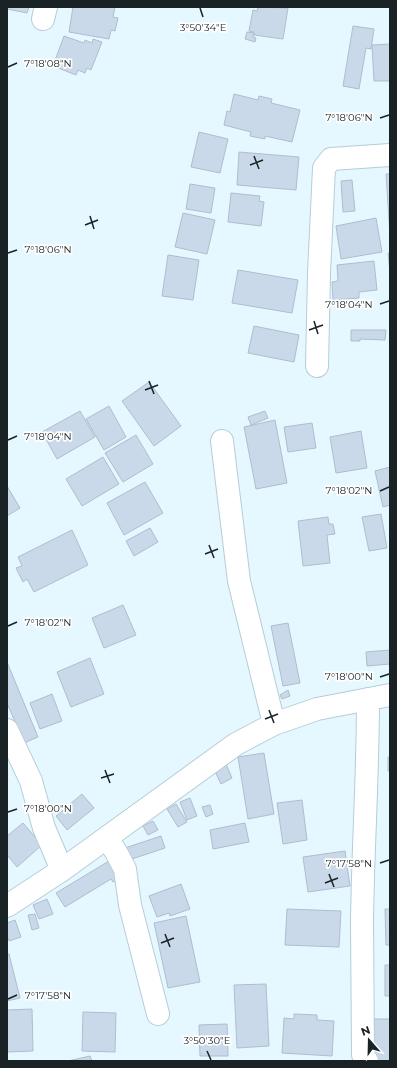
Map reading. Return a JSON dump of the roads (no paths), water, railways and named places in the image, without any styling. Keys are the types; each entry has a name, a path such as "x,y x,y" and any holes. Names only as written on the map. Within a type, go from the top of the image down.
{"street":[{"path":"317,366 319,273 324,168 331,159 390,155"},
{"path":"222,440 239,581 274,724"},
{"path":"7,906 62,870 236,744 274,724 317,709 390,695"},
{"path":"367,1061 364,1056 362,921 368,756 368,699"},
{"path":"7,730 31,782 44,828 62,870"},
{"path":"107,838 125,869 130,905 158,1014"}]}
